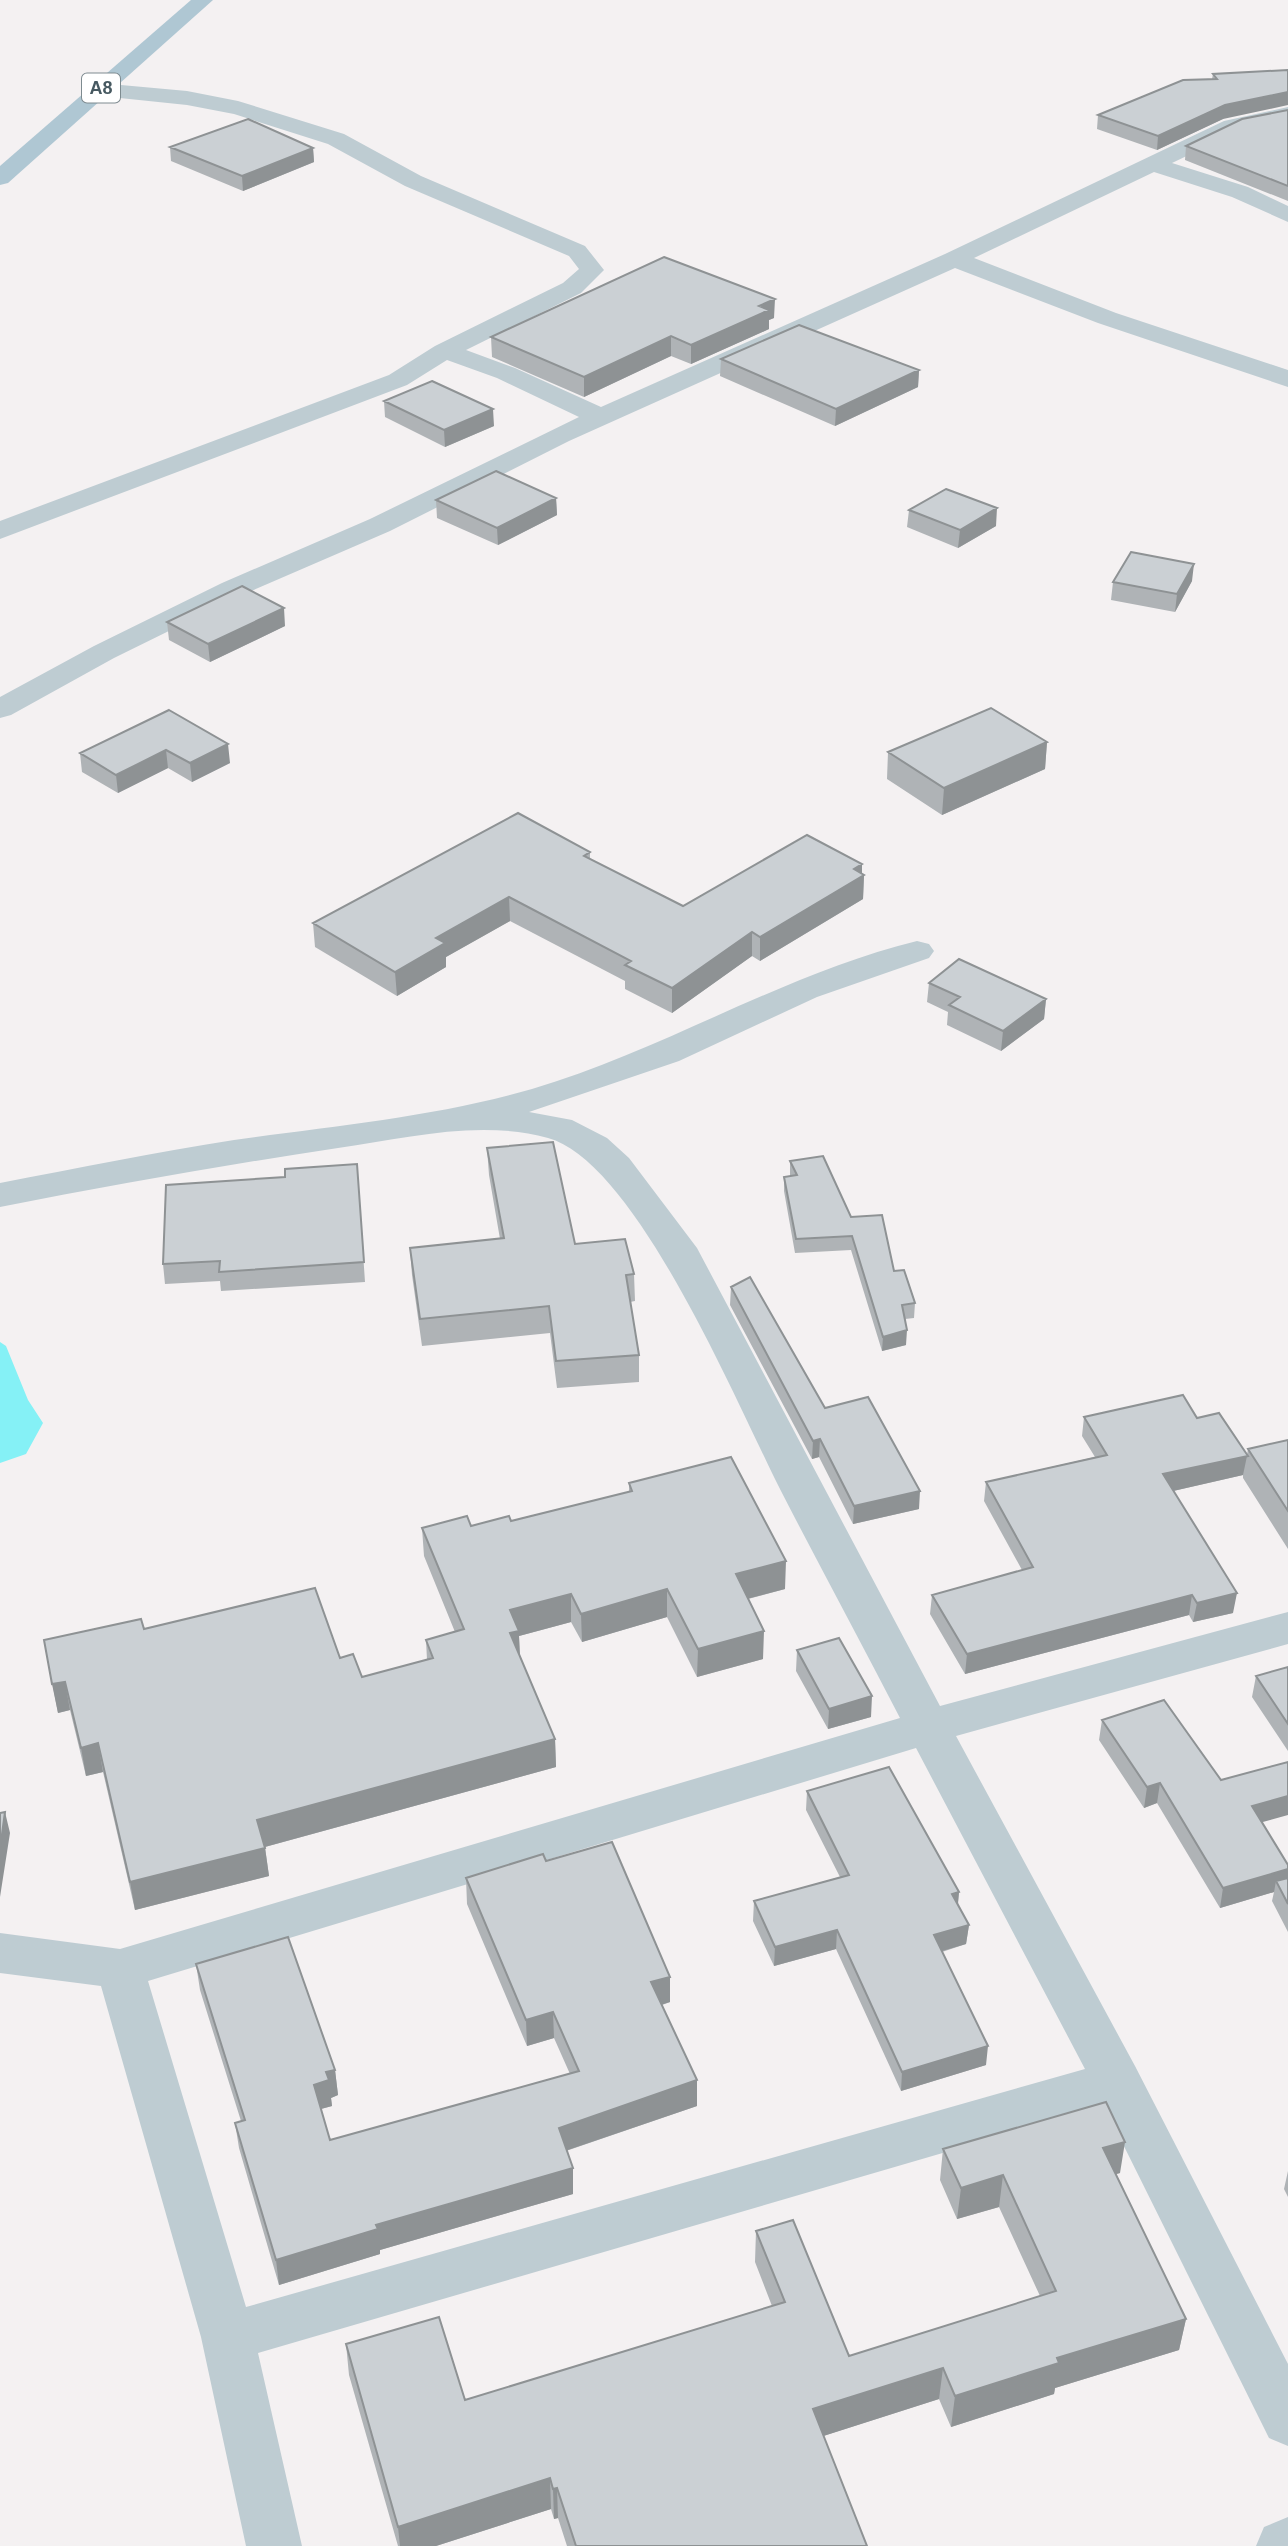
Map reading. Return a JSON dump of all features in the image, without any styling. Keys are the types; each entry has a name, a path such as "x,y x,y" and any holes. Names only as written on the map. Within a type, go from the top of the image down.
{"main road":[{"name":"A8","path":"0,178 203,0"}],"street":[{"path":"0,531 398,380 444,351 572,288 592,270 577,251 413,181 336,139 238,108 187,98 99,90"},
{"path":"0,709 104,652 232,589 380,525 602,417 954,259 1232,126 1288,114"},
{"path":"1151,164 1240,192 1288,215"},
{"path":"954,259 1107,318 1288,379"},
{"path":"444,351 506,373 602,417"},
{"path":"0,1195 205,1156 477,1116 549,1095 654,1058 805,990 917,951"},
{"path":"477,1116 513,1119 559,1128 580,1137 616,1166 683,1257 927,1727 1117,2081 1288,2420"},
{"path":"0,1953 120,1969 927,1727 1288,1629"},
{"path":"120,1969 228,2337 274,2546"},
{"path":"228,2337 1117,2081"}],"water":[{"path":"0,1342 6,1346 28,1400 43,1423 26,1454 0,1463"}],"building":[{"path":"1288,70 1288,92 1225,105 1158,136 1098,115 1183,80 1217,79 1213,74"},
{"path":"1288,110 1288,186 1186,146 1242,119"},
{"path":"248,119 313,148 242,176 170,147"},
{"path":"664,257 775,299 759,306 769,310 691,345 671,336 584,377 491,337"},
{"path":"799,325 919,370 836,409 721,359"},
{"path":"432,381 493,409 444,430 384,401"},
{"path":"496,471 556,498 497,528 436,500"},
{"path":"946,489 997,508 960,530 909,510"},
{"path":"1131,552 1194,564 1177,594 1113,582"},
{"path":"242,586 284,608 208,644 167,622"},
{"path":"991,708 1047,742 944,788 888,752"},
{"path":"169,710 228,744 190,763 166,750 116,775 80,753"},
{"path":"518,813 590,852 584,856 683,906 807,835 862,864 854,869 864,875 760,937 752,932 672,988 625,965 631,961 509,897 436,938 445,943 395,972 313,923"},
{"path":"959,959 1046,999 1003,1031 949,1005 960,997 929,983"},
{"path":"553,1142 575,1244 625,1239 634,1274 626,1275 639,1355 556,1361 549,1306 420,1319 410,1248 504,1238 487,1148"},
{"path":"823,1156 851,1217 882,1215 894,1271 904,1270 915,1303 902,1305 907,1330 883,1337 852,1236 796,1239 784,1177 797,1175 790,1161"},
{"path":"357,1164 364,1262 219,1272 220,1261 163,1264 166,1185 285,1177 285,1169"},
{"path":"750,1277 825,1408 868,1397 920,1491 854,1506 820,1439 813,1441 731,1287"},
{"path":"1183,1395 1197,1418 1219,1413 1248,1456 1163,1474 1237,1593 1197,1603 1192,1595 967,1654 932,1595 1033,1567 986,1482 1107,1455 1084,1417"},
{"path":"1288,1440 1288,1511 1248,1449"},
{"path":"731,1457 786,1561 736,1574 764,1631 698,1649 667,1589 581,1614 571,1594 510,1610 519,1631 510,1633 555,1739 257,1820 265,1848 130,1882 98,1743 81,1748 65,1682 52,1684 44,1640 141,1619 144,1629 315,1588 340,1658 353,1654 362,1677 433,1658 426,1640 464,1629 422,1528 467,1516 471,1526 509,1516 511,1521 632,1491 629,1483"},
{"path":"839,1638 872,1696 829,1709 797,1650"},
{"path":"1288,1667 1288,1724 1256,1676"},
{"path":"1164,1700 1221,1780 1288,1762 1288,1796 1252,1806 1288,1869 1223,1888 1160,1783 1147,1787 1102,1720"},
{"path":"889,1767 959,1892 952,1894 969,1925 934,1935 988,2046 902,2072 837,1930 775,1947 754,1901 849,1875 807,1791"},
{"path":"5,1812 0,1849 0,1813"},
{"path":"612,1842 670,1977 651,1982 697,2080 559,2128 573,2168 376,2225 378,2229 276,2260 235,2123 245,2120 196,1964 288,1937 335,2070 326,2072 329,2080 314,2085 330,2140 579,2071 553,2012 526,2020 466,1878 543,1854 546,1861"},
{"path":"1288,1878 1288,1904 1276,1881"},
{"path":"1106,2102 1125,2142 1103,2148 1186,2319 1057,2358 1059,2363 955,2396 943,2368 813,2409 867,2546 576,2546 557,2488 553,2489 550,2478 398,2527 346,2344 439,2317 465,2400 785,2302 756,2231 793,2220 849,2356 1056,2291 1003,2175 961,2188 943,2149"}]}
